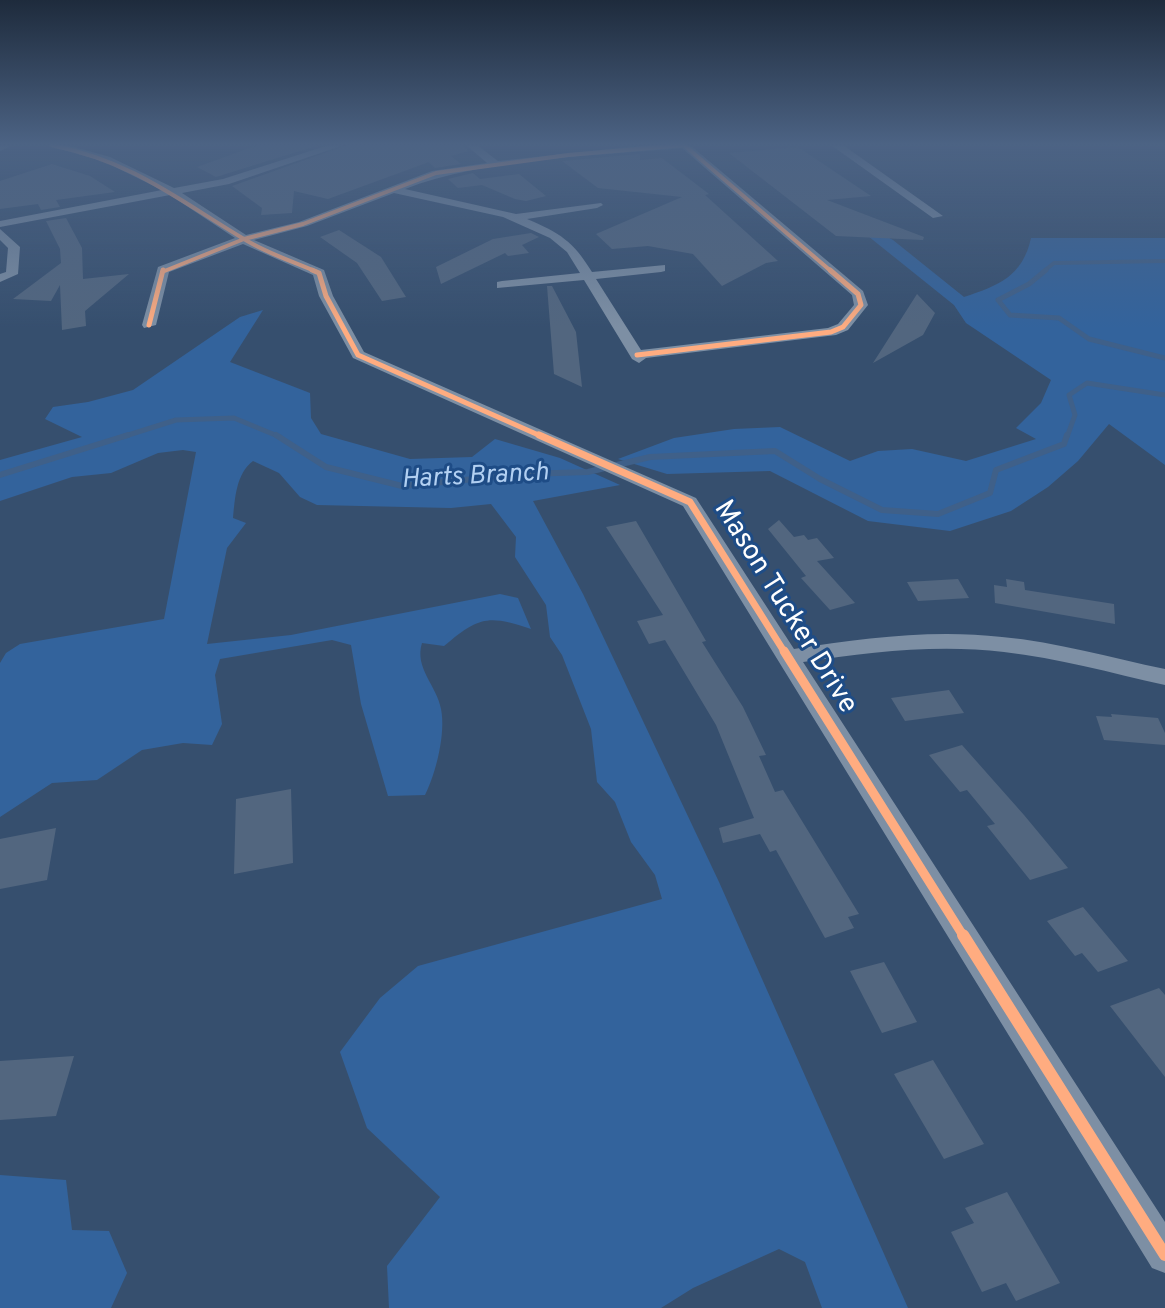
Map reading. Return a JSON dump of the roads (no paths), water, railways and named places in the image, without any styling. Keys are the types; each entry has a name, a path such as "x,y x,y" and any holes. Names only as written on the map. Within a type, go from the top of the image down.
{"street":[{"path":"0,224 103,206"},
{"name":"Mason Tucker Drive","path":"196,206 244,239 319,273 326,296 358,355 690,502 1165,1255"},
{"path":"149,325 163,270 244,239 303,224 348,206"},
{"path":"463,206 514,218 554,235 572,250 638,357 831,332 843,327 861,305 858,294 755,206"},
{"path":"514,218 590,206"},
{"path":"923,206 937,216"},
{"path":"0,233 14,247 12,274 0,278"},
{"path":"502,285 661,268"},
{"path":"788,657 857,646 926,641 1003,644 1165,677"}],"waterway":[{"path":"1043,272 1054,263 1165,261"},
{"path":"1046,270 1029,284 998,300 1010,315 1059,318 1089,339 1165,358"},
{"name":"Harts Branch","path":"1067,437 1075,415 1069,395 1087,383 1165,395"},
{"name":"Harts Branch","path":"122,437 176,420 234,418 278,436"},
{"name":"Harts Branch","path":"0,475 128,435"},
{"name":"Harts Branch","path":"278,436 326,467 402,486 526,474 588,472 650,457 775,451 820,479 882,510 938,514 990,493 996,470 1064,444 1067,435"}]}
